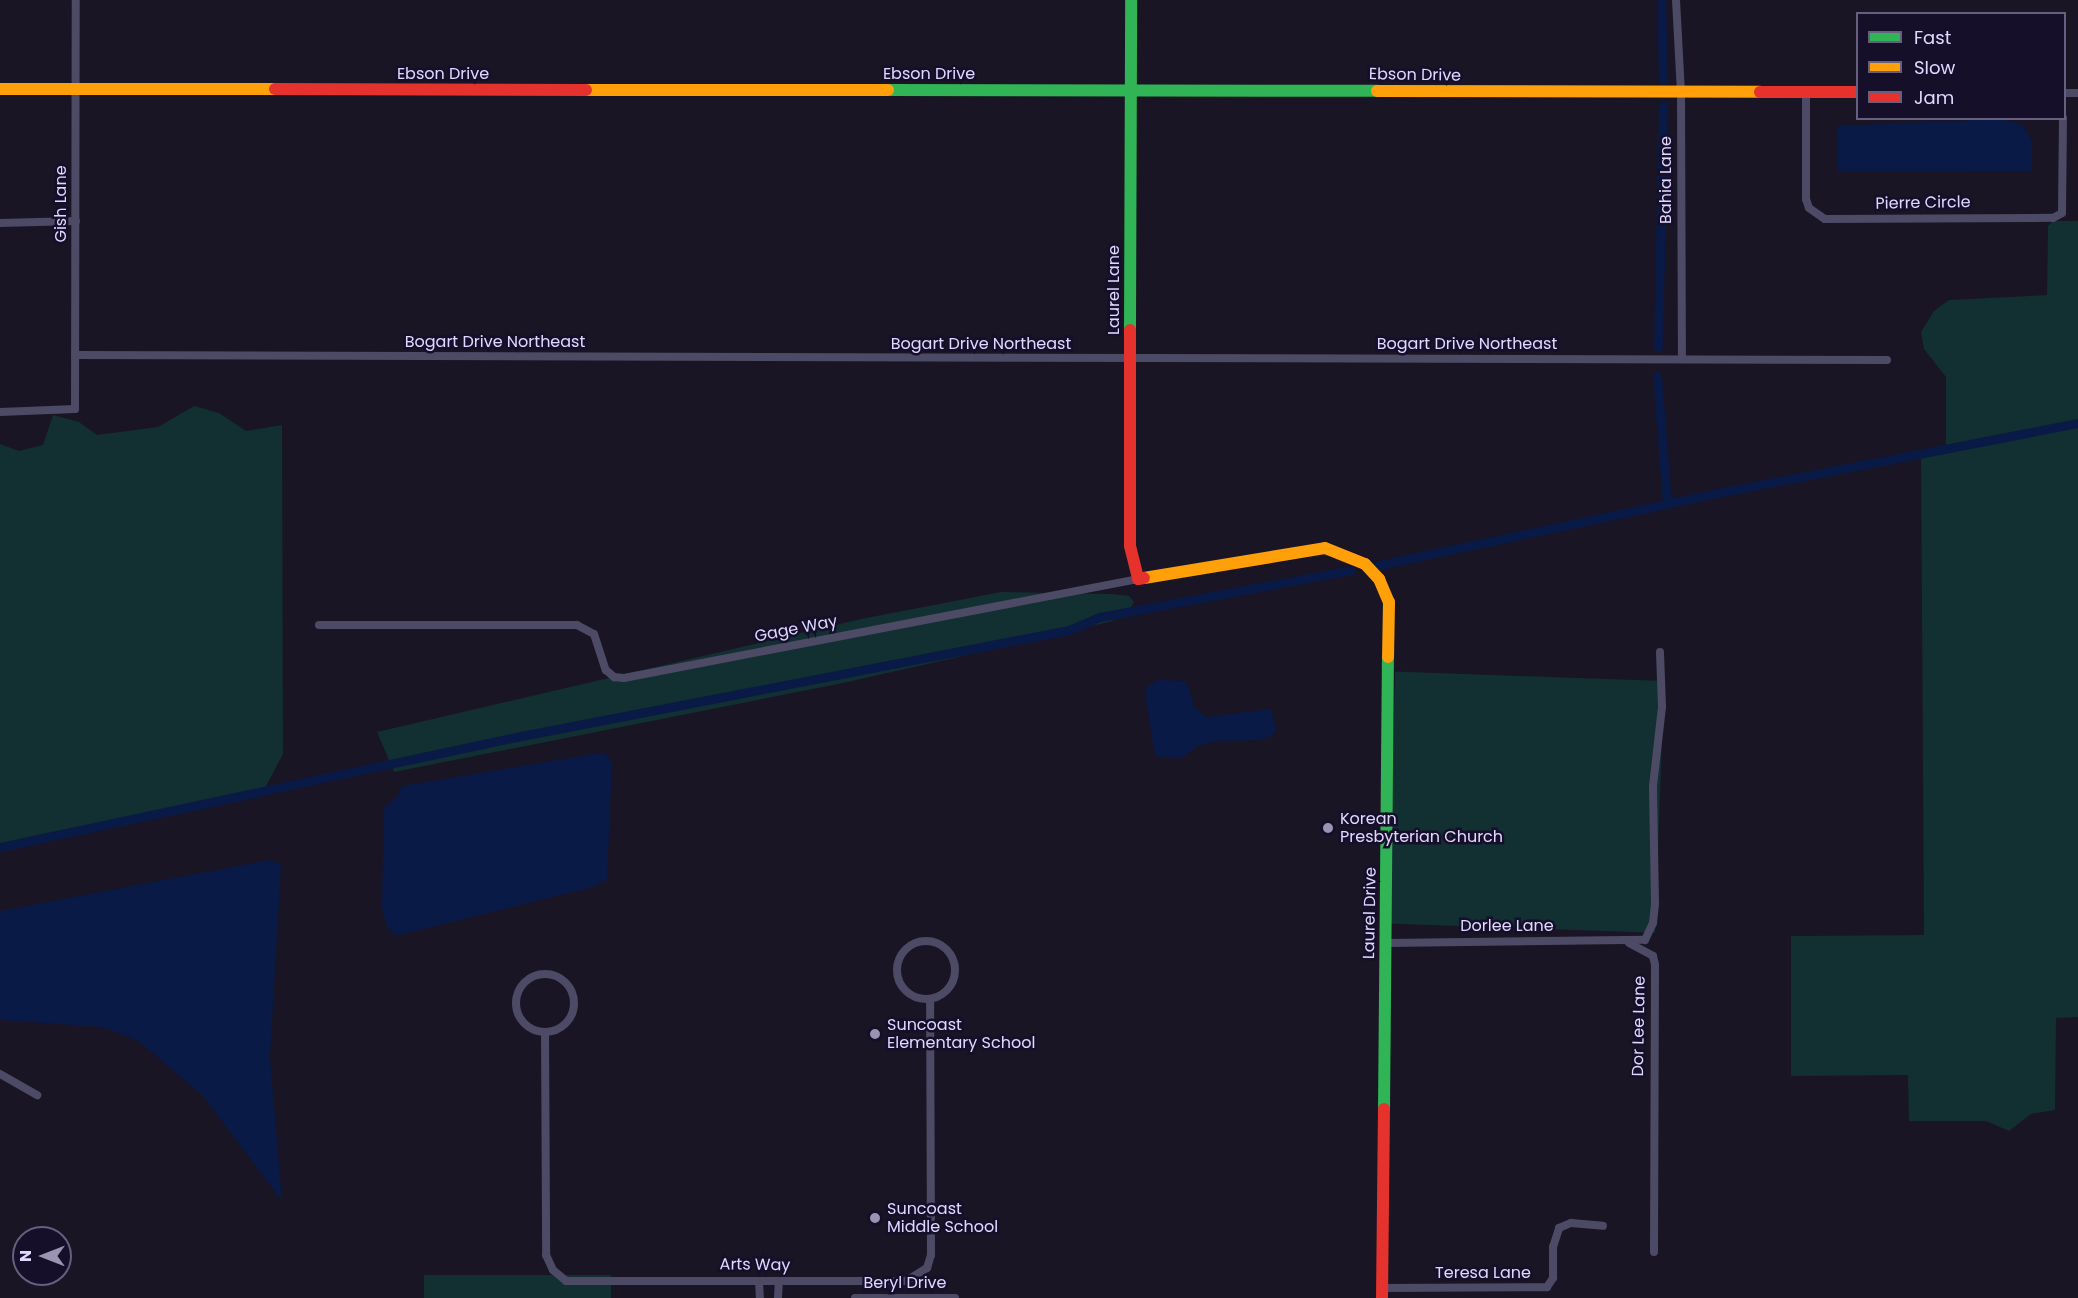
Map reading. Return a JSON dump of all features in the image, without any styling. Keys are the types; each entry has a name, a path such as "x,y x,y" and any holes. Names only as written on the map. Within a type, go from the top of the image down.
{"street":[{"name":"Gish Lane","path":"0,412 75,409 76,0"},
{"name":"Laurel Lane","path":"1131,0 1130,546 1138,579"},
{"name":"Bahia Lane","path":"1676,0 1681,92 1682,359"},
{"name":"Ebson Drive","path":"0,89 1132,88 1856,92"},
{"name":"Pierre Circle","path":"1806,93 1806,199 1809,208 1825,219 2053,218 2062,213 2063,120"},
{"path":"0,224 76,221"},
{"name":"Bogart Drive Northeast","path":"75,355 1887,360"},
{"name":"Laurel Drive","path":"1305,549 1325,548 1355,557 1379,579 1389,602 1382,1293"},
{"name":"Gage Way","path":"319,625 577,626 594,634 606,670 614,677 624,678 1305,549"},
{"path":"1629,942 1645,940 1653,923 1655,903 1653,786 1662,707 1660,652"},
{"path":"923,940 943,946 955,962 953,982 939,997 930,1000 904,990 897,974 906,948 923,940"},
{"name":"Dorlee Lane","path":"1386,943 1629,942"},
{"name":"Dor Lee Lane","path":"1629,942 1653,956 1655,965 1654,1252"},
{"path":"544,974 568,985 574,1002 573,1011 563,1027 545,1033 528,1028 516,1004 521,987 544,974"},
{"name":"Arts Way","path":"545,1033 546,1255 553,1270 566,1281 906,1281 927,1268 931,1255 930,1000"},
{"path":"0,1074 38,1095"},
{"name":"Teresa Lane","path":"1382,1293 1547,1287 1553,1278 1553,1247 1559,1228 1571,1223 1603,1226"},
{"path":"759,1281 760,1298"},
{"path":"778,1298 779,1281"},
{"name":"Beryl Drive","path":"855,1298 955,1298"}],"green space":[{"path":"2053,221 2078,221 2078,1017 2056,1018 2055,1110 2031,1114 2009,1131 1986,1121 1909,1121 1908,1075 1791,1076 1791,936 1924,935 1921,451 1946,445 1946,377 1924,349 1921,332 1934,311 1949,300 2047,295 2048,226"},
{"path":"194,406 219,413 246,431 282,425 283,754 264,790 0,845 0,444 19,451 43,445 53,415 79,422 97,435 158,427"},
{"path":"1001,592 1111,594 1129,596 1134,602 1128,612 1112,621 1055,635 843,683 394,772 377,732 861,619"},
{"path":"1395,672 1664,681 1655,933 1386,923"},
{"path":"424,1275 611,1275 611,1298 424,1298"}],"water":[{"path":"2006,120 2023,125 2032,141 2032,171 1838,172 1837,126"},
{"path":"1158,680 1186,681 1195,708 1206,717 1271,709 1276,729 1273,735 1261,740 1218,741 1198,746 1181,758 1155,756 1145,694 1147,687"},
{"path":"605,753 612,762 607,880 593,887 395,936 386,925 382,906 384,808 396,798 402,786"},
{"path":"269,860 281,864 270,1057 282,1201 203,1096 140,1042 103,1027 0,1020 0,911"}],"waterway":[{"path":"1661,0 1663,79"},
{"path":"1658,347 1663,106"},
{"path":"1657,376 1667,504"},
{"path":"1379,565 1733,490 2078,423"},
{"path":"0,847 521,736 1069,630 1100,617 1351,570"}],"traffic: fast":[{"path":"1130,330 1131,0"},
{"path":"888,90 1377,91"},
{"path":"1384,1109 1388,657"}],"traffic: slow":[{"path":"0,89 275,89"},
{"path":"586,90 888,90"},
{"path":"1377,91 1760,92"},
{"path":"1144,578 1325,548 1365,564 1379,579 1389,602 1388,657"}],"traffic: jam":[{"path":"275,89 586,90"},
{"path":"1760,92 1856,92"},
{"path":"1130,330 1130,546 1138,579 1144,578"},
{"path":"1382,1298 1384,1109"}],"place":[{"name":"Korean Presbyterian Church","path":"1328,828"},
{"name":"Suncoast Elementary School","path":"875,1034"},
{"name":"Suncoast Middle School","path":"875,1218"}]}
